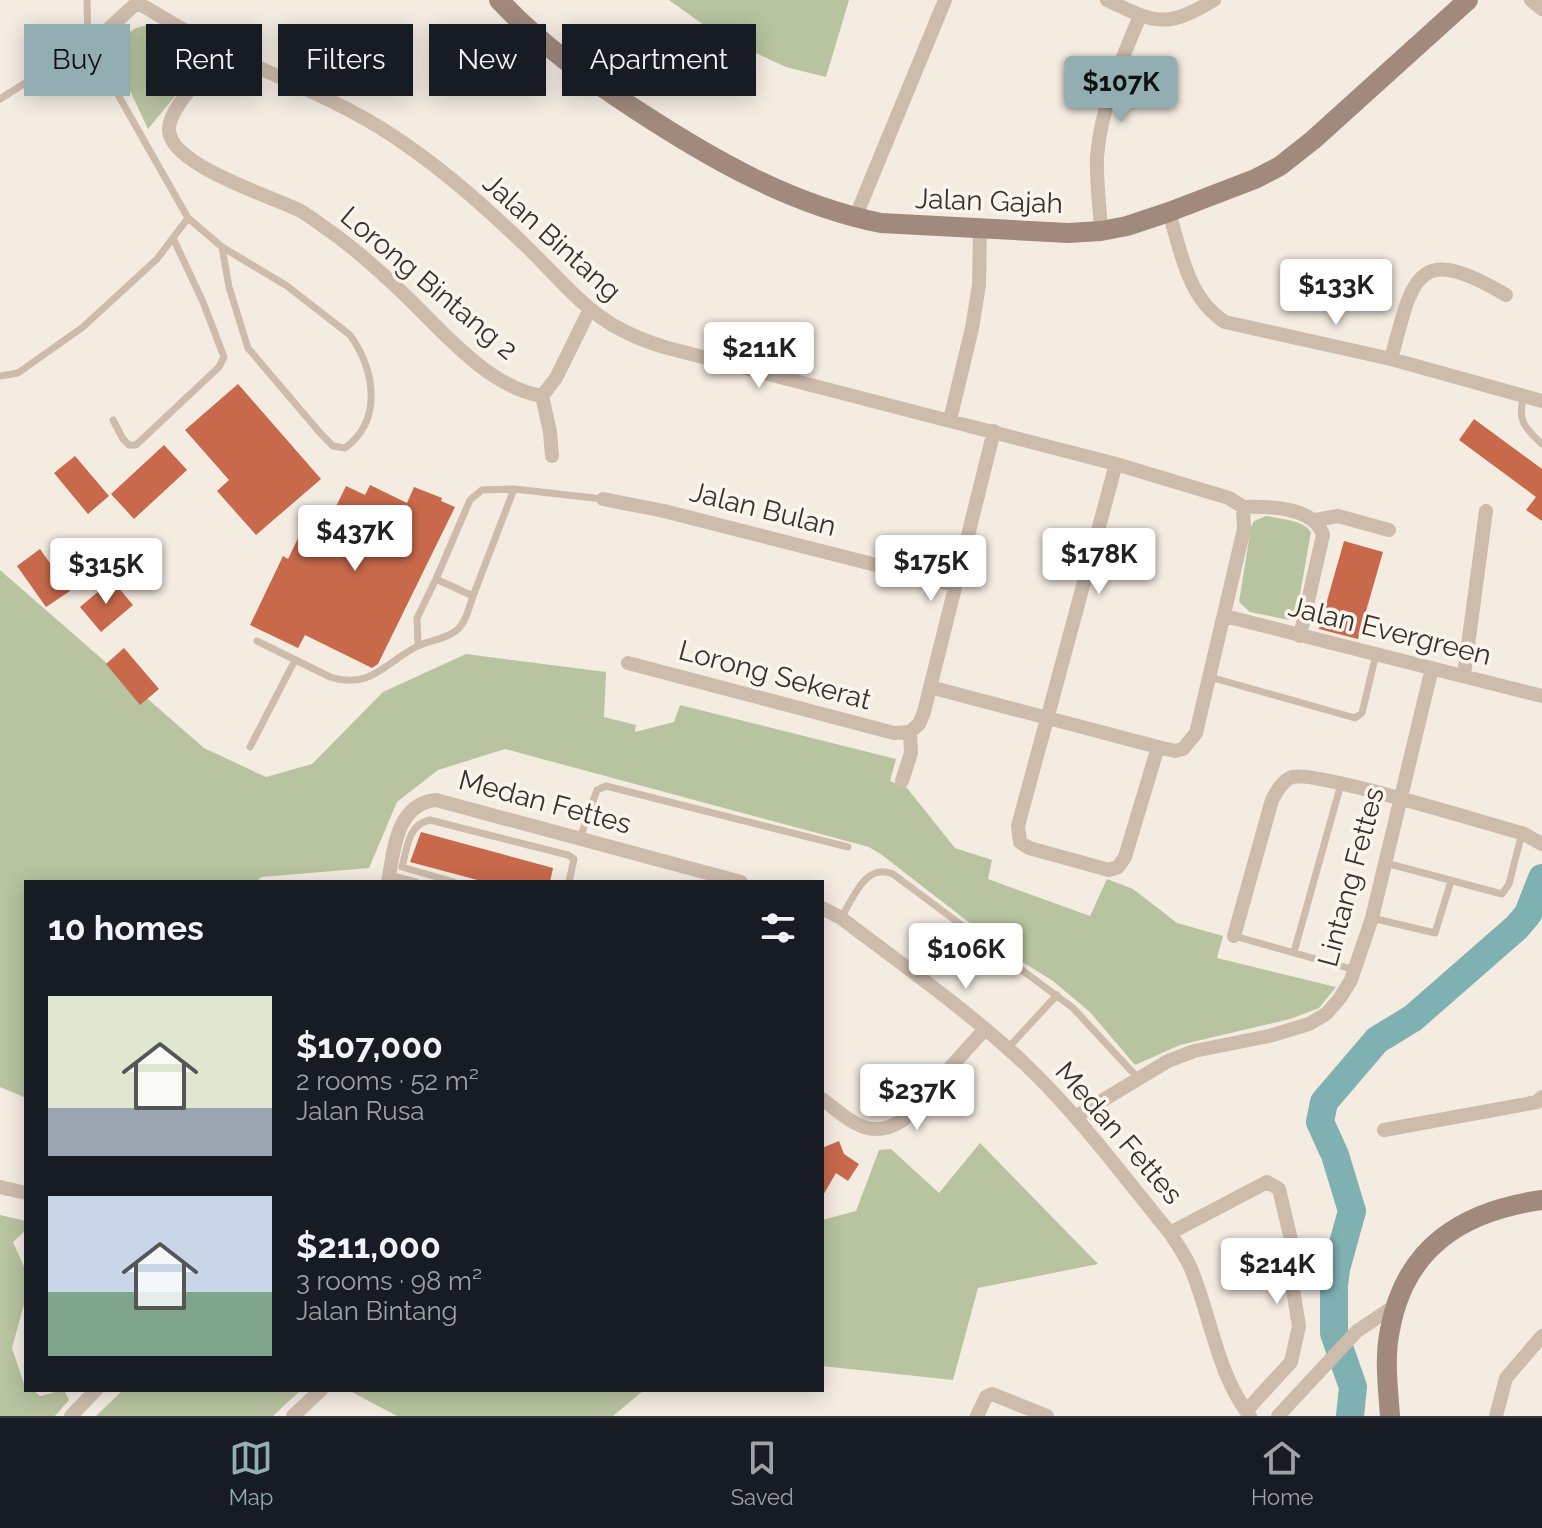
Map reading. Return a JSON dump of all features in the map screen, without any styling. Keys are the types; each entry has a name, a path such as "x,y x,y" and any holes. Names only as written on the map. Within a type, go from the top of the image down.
{"street":[{"name":"Jalan Gajah","path":"499,0 548,47 596,83 670,132 741,173 790,195 855,218 908,226 1068,233 1127,226 1255,179 1280,166 1468,0"},
{"path":"855,218 945,0"},
{"path":"1107,0 1140,16 1161,21 1193,13 1214,0"},
{"path":"1531,0 1542,9"},
{"path":"114,24 139,2"},
{"name":"Jalan Bintang","path":"139,2 177,24"},
{"path":"1101,231 1097,161 1100,131 1119,65 1140,16"},
{"name":"Jalan Bintang","path":"262,68 361,114 414,150 527,247 589,311 613,327 664,347 1116,464 1229,498 1243,507 1276,509 1315,520 1338,516 1389,530"},
{"name":"Lorong Bintang 2","path":"187,96 175,111 168,129 174,146 192,162 301,211 375,267 480,366 526,393 542,396"},
{"path":"1169,212 1198,297 1210,312 1225,322 1391,359 1542,401"},
{"path":"950,420 979,285 980,229"},
{"path":"1391,359 1409,294 1428,271 1440,268 1462,273 1482,280 1506,295"},
{"path":"552,456 542,396 556,378 589,311"},
{"path":"902,781 911,753 910,732 919,724 924,712 994,431"},
{"path":"1116,464 1018,826 1020,842 1029,848 1109,870 1118,867 1125,857 1158,747"},
{"name":"Jalan Bulan","path":"603,499 664,511 955,585"},
{"path":"930,687 1158,747 1175,751 1183,749 1196,733 1210,677 1244,529 1243,507"},
{"path":"1464,675 1486,511"},
{"path":"1300,636 1323,535 1315,520"},
{"name":"Jalan Evergreen","path":"1225,616 1542,696"},
{"name":"Lorong Sekerat","path":"628,663 894,733 910,732"},
{"name":"Lintang Fettes","path":"1075,1117 1168,1061 1194,1051 1269,1036 1309,1024 1326,1014 1340,998 1355,970 1372,918 1432,668"},
{"path":"1234,936 1272,800 1280,786 1290,778 1305,776 1341,784 1522,833 1542,844"},
{"name":"Medan Fettes","path":"394,879 401,823 415,805 436,800 734,880"},
{"name":"Medan Fettes","path":"824,909 841,918 985,1029 1075,1117 1170,1233 1191,1269 1231,1384 1248,1414"},
{"path":"824,1100 864,1128 877,1131 890,1128 903,1120 985,1029"},
{"path":"1384,1130 1537,1102 1542,1097"},
{"path":"1170,1233 1267,1182 1279,1189 1293,1248 1290,1272 1299,1326 1291,1362 1248,1414"},
{"path":"0,1187 24,1193"},
{"path":"1390,1416 1389,1331 1396,1305 1425,1254 1452,1229 1478,1215 1542,1200"},
{"path":"1278,1416 1357,1331 1396,1305"},
{"path":"1496,1416 1506,1378 1542,1336"},
{"path":"71,1416 94,1392"},
{"path":"293,1416 319,1392"},
{"path":"977,1416 986,1397 992,1394 1047,1416"}],"lane":[{"path":"87,0 88,24"},
{"path":"0,99 24,83"},
{"path":"119,96 188,218 222,247 287,286 350,335 356,344 372,382 371,406 355,441 345,448 333,446 321,434 248,348 229,287 222,247"},
{"path":"0,376 18,373 83,327 157,259 188,218"},
{"path":"113,420 123,439 129,445 136,445 219,367 224,357 173,238"},
{"path":"1524,397 1520,416 1523,426 1542,444"},
{"path":"418,645 417,618 470,500 482,490 514,489 603,499"},
{"path":"257,641 341,680 359,680 369,678 418,645 455,632 465,618 514,489"},
{"path":"436,579 473,596"},
{"path":"1210,677 1355,718 1362,713 1376,654"},
{"path":"250,747 295,660"},
{"path":"1294,952 1341,784"},
{"path":"580,838 592,799 597,790 606,786 848,847"},
{"path":"447,880 402,867 417,825 430,820 574,859 569,880"},
{"path":"505,840 509,820"},
{"path":"1386,863 1502,894 1509,884 1522,833"},
{"path":"841,918 873,872 886,872 1078,1012 1138,1078"},
{"path":"1372,918 1435,933 1451,881"},
{"path":"1234,936 1355,970"},
{"path":"1007,1049 1057,995"}],"green space":[{"path":"669,0 849,0 826,77 786,67 756,53 756,24 702,24"},
{"path":"146,25 146,96 175,96 148,129 130,91 130,32"},
{"path":"1266,516 1297,522 1311,532 1296,613 1289,620 1250,612 1239,602 1251,527 1254,521"},
{"path":"0,570 204,748 266,777 312,764 383,692 466,654 606,672 604,717 636,725 635,732 674,722 680,705 896,759 890,781 907,788 955,848 992,860 988,879 1090,916 1107,879 1133,889 1177,923 1223,936 1217,958 1336,987 1319,1008 1290,1019 1180,1045 1135,1065 1090,1012 1053,981 1011,955 869,847 505,749 438,770 397,802 369,868 262,877 258,880 24,880 24,1097 0,1087"},
{"path":"980,1143 1098,1264 978,1288 953,1380 824,1366 824,1219 856,1211 879,1150 891,1149 939,1193"},
{"path":"0,1215 24,1221 24,1232 13,1242 24,1267 24,1304 12,1348 24,1392 35,1392 40,1396 65,1392 69,1400 55,1416 0,1416"},
{"path":"121,1392 299,1392 273,1416 96,1416"},
{"path":"352,1392 642,1392 613,1416 397,1416"}],"building":[{"path":"238,384 321,479 256,535 217,491 229,480 185,430"},
{"path":"1474,419 1542,469 1542,521 1526,510 1536,497 1459,440"},
{"path":"164,445 187,470 134,519 111,494"},
{"path":"75,456 109,496 88,514 54,473"},
{"path":"370,485 407,503 414,487 455,507 378,664 372,668 305,635 298,648 250,625 283,556 288,559 303,528 321,537 346,486 365,495"},
{"path":"1344,541 1383,552 1358,639 1319,629"},
{"path":"40,549 70,591 46,607 17,566"},
{"path":"112,580 133,605 101,632 80,607"},
{"path":"124,648 159,689 140,705 106,664"},
{"path":"421,832 553,868 550,880 478,880 410,862"},
{"path":"839,1141 844,1154 859,1164 848,1181 836,1173 824,1194 824,1147"}],"waterway":[{"path":"1350,1416 1353,1387 1334,1333 1334,1285 1352,1211 1335,1155 1320,1122 1324,1102 1377,1040 1413,1018 1517,927 1528,914 1542,878"}]}
